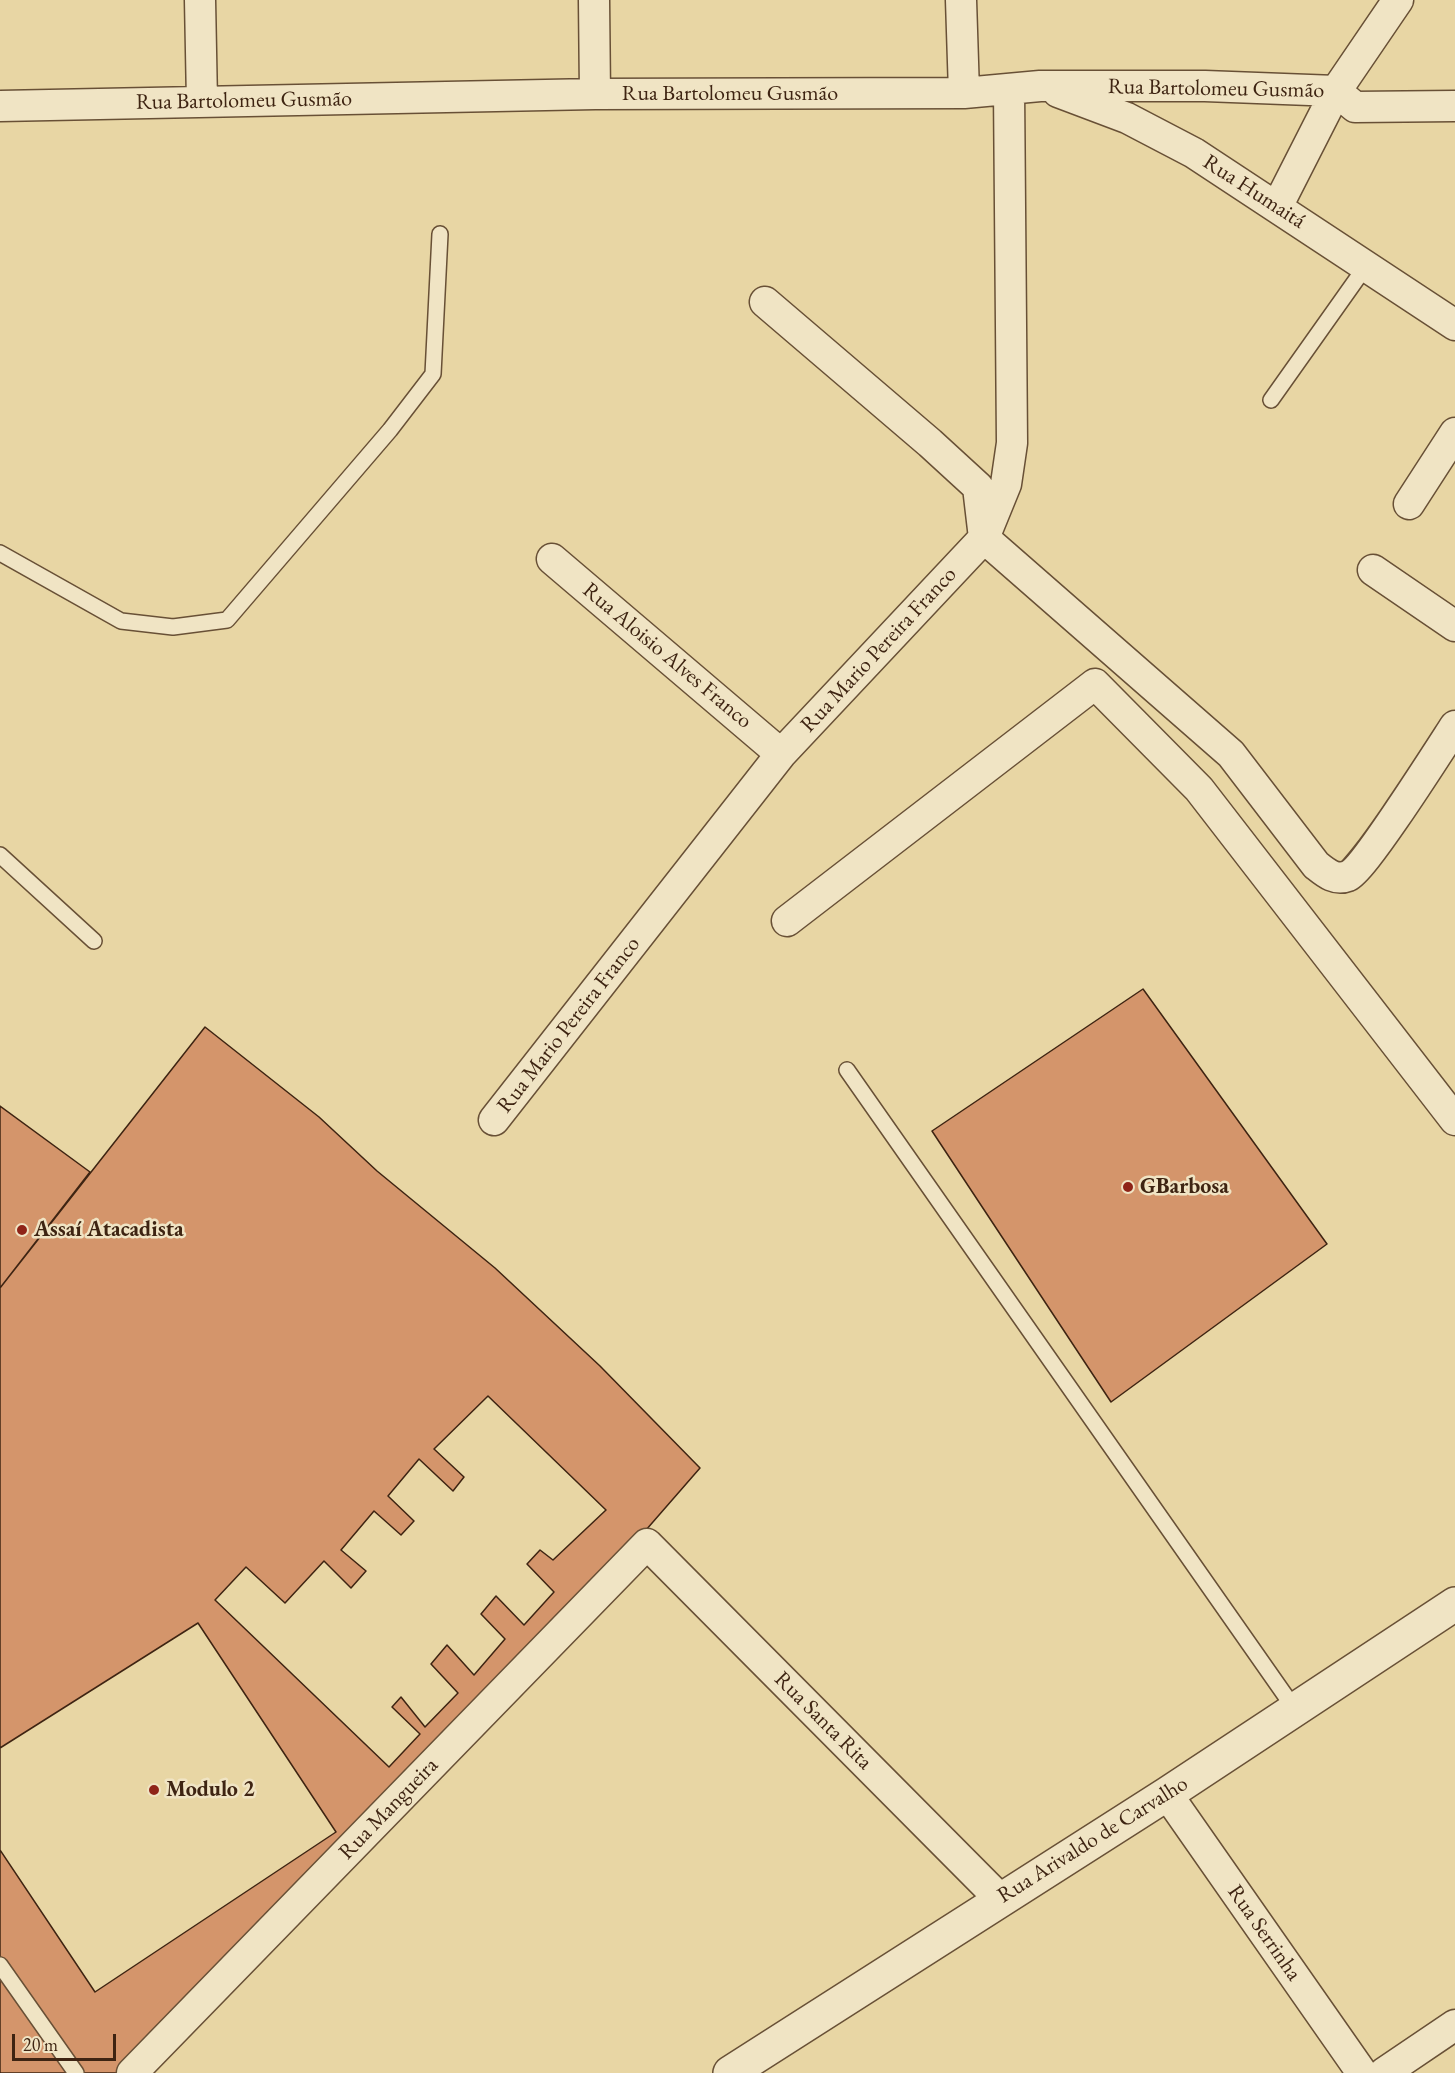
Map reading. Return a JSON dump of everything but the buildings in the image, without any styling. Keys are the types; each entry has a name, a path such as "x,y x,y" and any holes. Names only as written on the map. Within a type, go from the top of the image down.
{"street":[{"path":"200,0 202,102"},
{"path":"594,0 595,94"},
{"path":"961,0 964,93"},
{"path":"1277,207 1336,91 1398,0"},
{"name":"Rua Bartolomeu Gusmão","path":"0,106 595,94 964,93 1040,86 1205,86 1336,91 1355,107 1455,106"},
{"name":"Rua Humaitá","path":"1040,86 1127,118 1194,153 1455,325"},
{"name":"Rua Mario Pereira Franco","path":"494,1120 782,754 984,538 1006,484 1012,443 1009,89"},
{"path":"765,302 978,487 984,538 1231,754 1316,865 1328,875 1341,878 1352,874 1371,850 1455,726"},
{"path":"1409,504 1455,433"},
{"name":"Rua Aloisio Alves Franco","path":"552,559 782,754"},
{"path":"1373,570 1455,626"},
{"path":"787,921 1095,684 1199,789 1455,1120"},
{"name":"Rua Santa Rita","path":"647,1544 1000,1899"},
{"name":"Rua Mangueira","path":"132,2073 647,1544"},
{"name":"Rua Arivaldo de Carvalho","path":"730,2073 1167,1794 1294,1708 1455,1605"},
{"name":"Rua Serrinha","path":"1167,1794 1362,2073"},
{"path":"1384,2073 1455,2025"}],"lane":[{"path":"0,553 121,621 173,627 227,620 390,430 433,374 440,234"},
{"path":"1271,400 1366,266"},
{"path":"0,855 94,941"},
{"path":"847,1070 1294,1708"},
{"path":"0,1965 76,2073"}],"place":[{"name":"GBarbosa","path":"1128,1187"},
{"name":"Assaí Atacadista","path":"22,1230"},
{"name":"Modulo 2","path":"154,1790"}]}
